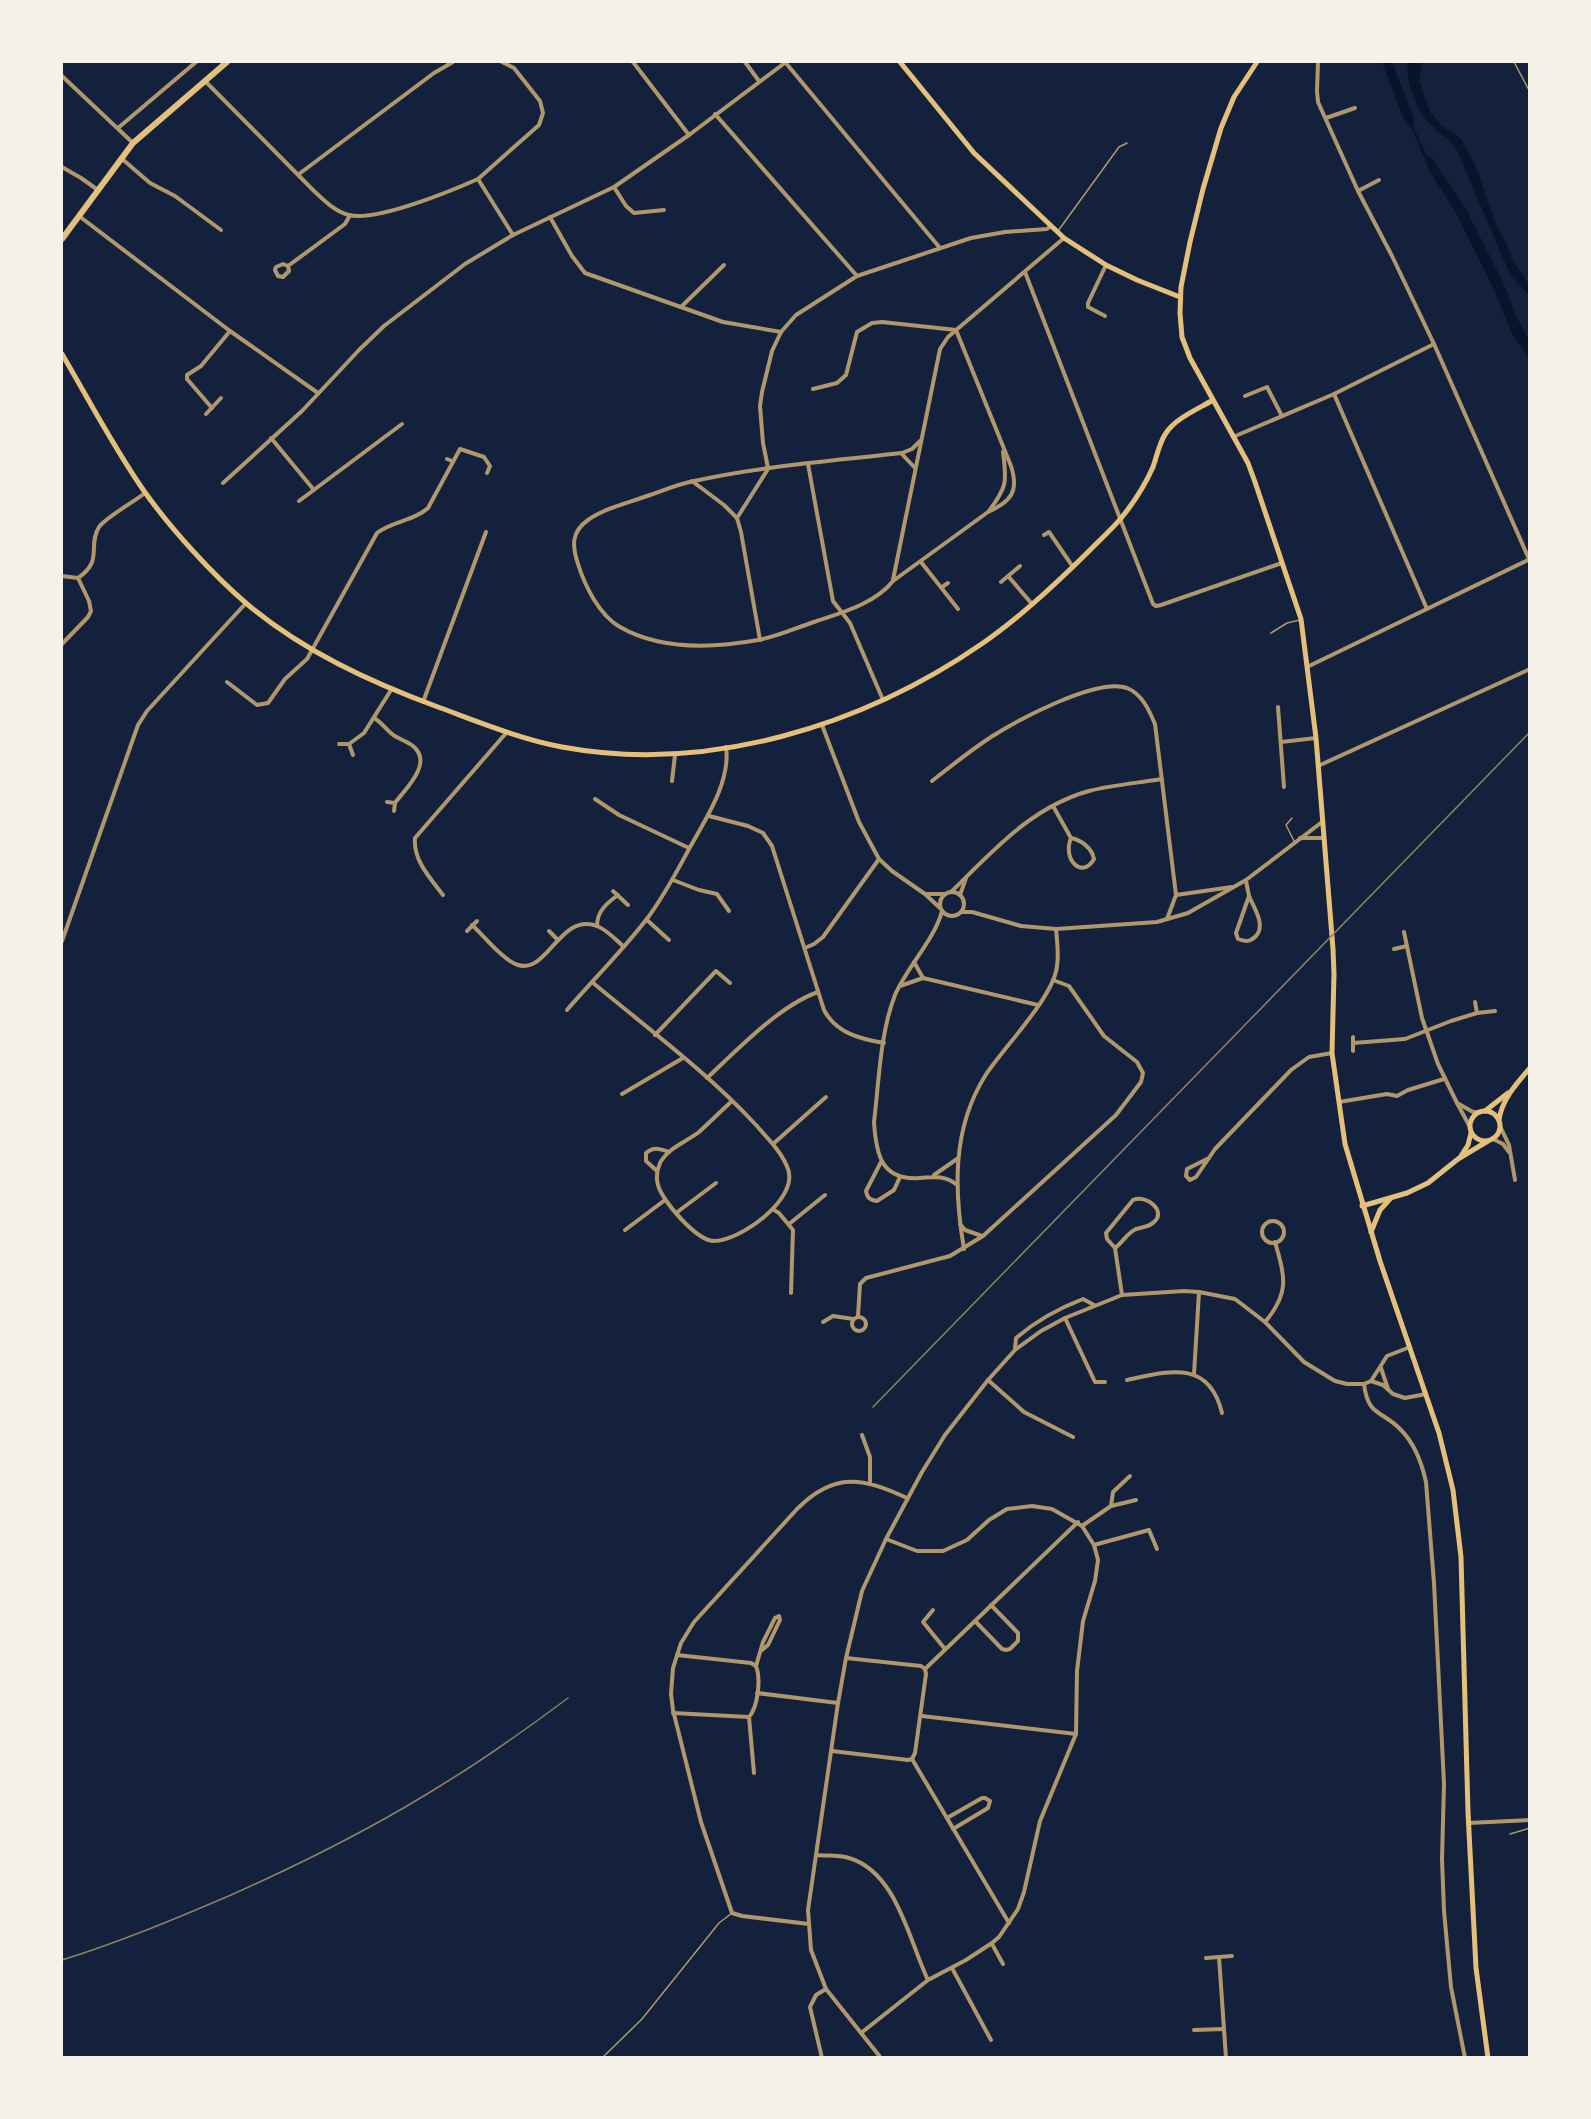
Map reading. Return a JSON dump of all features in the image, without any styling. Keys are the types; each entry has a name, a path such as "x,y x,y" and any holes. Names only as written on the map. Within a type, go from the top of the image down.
{"highway":[{"path":"62,239 133,143 227,62"}],"main road":[{"path":"900,62 974,153 1064,238 1106,265 1180,297"},
{"path":"1257,62 1228,110 1203,189 1180,297 1183,342 1194,368 1233,437 1255,482 1301,619 1316,738 1333,949 1332,1053 1345,1144 1362,1206 1450,1471 1461,1557 1468,1823 1476,1968 1488,2058"},
{"path":"62,354 146,493 215,574 274,625 313,650 391,690 526,739 602,753 675,755 776,737 854,714 930,676 981,644 1032,605 1073,567 1120,520 1143,488 1167,432 1182,419 1213,400"},
{"path":"1458,1159 1468,1145 1471,1119 1509,1092 1530,1068"},
{"path":"1362,1206 1428,1183 1458,1159 1491,1140 1498,1133 1501,1110 1509,1092"},
{"path":"1485,1110 1493,1113 1500,1123"},
{"path":"1471,1130 1480,1140 1491,1140"},
{"path":"1371,1233 1380,1210 1391,1197"}],"street":[{"path":"118,128 196,62"},
{"path":"299,174 439,69 453,62"},
{"path":"206,82 328,204 350,216 358,217 441,195 478,179 539,125 543,113 540,100 514,68 502,62"},
{"path":"633,62 688,135"},
{"path":"745,62 759,81"},
{"path":"223,483 318,393 384,326 465,264 513,235 614,187 786,62 940,248"},
{"path":"1307,667 1529,559 1434,344 1358,191 1318,102 1318,62"},
{"path":"62,76 133,143"},
{"path":"1326,118 1355,108"},
{"path":"715,114 857,276"},
{"path":"121,157 150,183 175,196 221,230"},
{"path":"62,167 98,190"},
{"path":"478,179 513,235"},
{"path":"1358,191 1379,180"},
{"path":"614,187 626,206 634,213 663,210"},
{"path":"79,216 230,331 318,393"},
{"path":"288,266 345,224 350,216"},
{"path":"550,217 572,256 585,273 723,322 781,332"},
{"path":"737,518 768,468 760,406 772,351 781,332 796,315 857,276 987,234 1047,229 1051,226"},
{"path":"893,581 940,349 948,337 1064,238"},
{"path":"681,307 724,265"},
{"path":"1105,316 1088,308 1088,303 1106,265"},
{"path":"1025,272 1151,601 1156,606 1282,563"},
{"path":"813,389 837,382 846,375 857,332 872,323 882,322 956,330"},
{"path":"920,441 912,449 901,453 768,468 692,481 630,502 589,520 578,529 573,546 582,576 606,615 619,626 643,636 674,644 710,646 760,640 842,612 881,594 893,581 988,512 997,508 1014,492 1016,484 1014,475 956,330"},
{"path":"212,408 187,378 201,366 230,331"},
{"path":"1233,437 1334,394 1434,344"},
{"path":"1245,396 1267,387 1282,416"},
{"path":"1334,394 1427,609"},
{"path":"206,414 221,398"},
{"path":"299,501 402,424"},
{"path":"271,438 314,490"},
{"path":"988,512 1002,493 1005,483 1006,472 1002,447"},
{"path":"227,682 256,705 268,703 285,679 301,666 313,650 377,533 392,524 422,513 428,508 460,449 484,457 490,466 487,473"},
{"path":"901,453 915,468"},
{"path":"447,459 453,461"},
{"path":"808,464 833,601 850,622 883,700"},
{"path":"692,481 737,518 760,640"},
{"path":"62,576 78,578 91,567 99,527 146,493"},
{"path":"1044,535 1051,530 1073,567"},
{"path":"423,702 486,532"},
{"path":"921,562 958,609"},
{"path":"1001,582 1020,566"},
{"path":"1008,576 1032,605"},
{"path":"62,644 91,611 78,578"},
{"path":"942,587 948,583"},
{"path":"62,941 138,725 147,711 246,603"},
{"path":"1318,766 1530,669"},
{"path":"932,780 991,737 1033,713 1087,692 1115,687 1132,690 1151,713 1155,724 1176,895 1167,919"},
{"path":"339,744 349,744 364,732 391,690"},
{"path":"1278,707 1284,787"},
{"path":"374,718 392,734 414,746 421,762 418,771 394,803 394,811"},
{"path":"822,725 859,822 879,859 925,894 949,916"},
{"path":"443,895 427,874 414,849 416,838 507,732"},
{"path":"1281,742 1316,738"},
{"path":"349,744 352,755"},
{"path":"567,1010 647,920 673,880 709,816 726,768 728,759 726,747"},
{"path":"672,781 675,755"},
{"path":"925,894 951,892 1004,839 1053,806 1087,792 1162,779"},
{"path":"595,799 619,815 689,848"},
{"path":"387,802 394,803"},
{"path":"1053,806 1071,838 1068,853 1070,860 1075,865 1088,866 1094,859 1093,854 1078,839 1071,838"},
{"path":"709,816 748,826 763,833 772,846 818,992 830,1022 847,1033 884,1043"},
{"path":"961,912 972,912 1021,926 1056,929 1157,922 1188,913 1246,880 1322,822"},
{"path":"1300,838 1323,838"},
{"path":"805,948 823,937 879,859"},
{"path":"939,922 961,912 964,905 962,897 966,877"},
{"path":"673,880 717,894 729,911"},
{"path":"1246,880 1261,924 1260,932 1252,940 1244,941 1238,939 1236,933 1250,896"},
{"path":"1176,895 1236,886"},
{"path":"613,891 628,905"},
{"path":"951,892 962,897 972,912"},
{"path":"944,894 940,900 939,922 900,986 888,1018 874,1122 875,1139 881,1162 889,1171 900,1177 919,1178 933,1175 957,1158"},
{"path":"597,926 597,920 605,906 618,895"},
{"path":"647,920 669,940"},
{"path":"467,931 477,921"},
{"path":"472,925 509,961 522,966 536,963 557,939 579,926 597,926 623,946"},
{"path":"964,1249 956,1184 957,1158 962,1132 971,1103 984,1078 1038,1005 1053,980 1058,967 1056,929"},
{"path":"549,931 557,939"},
{"path":"1404,932 1426,1032 1444,1079 1471,1130"},
{"path":"1394,949 1407,946"},
{"path":"914,961 923,978"},
{"path":"655,1035 716,971 730,983"},
{"path":"900,986 923,978 1038,1005"},
{"path":"824,1322 833,1316 855,1318 860,1284 866,1278 935,1261 964,1249 983,1236 1116,1116 1141,1082 1142,1068 1137,1062 1104,1036 1074,992 1063,982 1053,980"},
{"path":"592,982 732,1101 773,1144 784,1159 789,1172 787,1187 774,1210 728,1239 712,1242 698,1236 665,1200 658,1185 657,1171 661,1161 669,1152 697,1133 732,1101"},
{"path":"707,1078 784,1011 807,996 818,992"},
{"path":"1475,1002 1477,1013"},
{"path":"1353,1043 1405,1039 1451,1021 1477,1013 1495,1011"},
{"path":"1353,1037 1353,1051"},
{"path":"1209,1158 1187,1169 1186,1176 1190,1180 1196,1178 1209,1158 1291,1070 1309,1057 1332,1053"},
{"path":"622,1094 683,1058"},
{"path":"1338,1102 1387,1094 1397,1096 1408,1089 1444,1079"},
{"path":"773,1144 826,1097"},
{"path":"1457,1103 1478,1112"},
{"path":"1500,1123 1509,1145 1515,1180"},
{"path":"1491,1140 1503,1144 1509,1153"},
{"path":"657,1171 646,1161 646,1153 651,1149 659,1148 669,1152"},
{"path":"881,1162 866,1191 871,1200 876,1201 894,1190 900,1177"},
{"path":"933,1175 947,1178 956,1184"},
{"path":"676,1213 716,1183"},
{"path":"789,1224 825,1195"},
{"path":"1115,1248 1128,1234 1136,1229 1148,1227 1157,1220 1156,1209 1148,1200 1139,1198 1133,1200 1107,1229 1107,1239 1115,1248 1122,1295"},
{"path":"625,1230 665,1200"},
{"path":"774,1210 793,1230 791,1293"},
{"path":"1272,1220 1279,1222 1284,1232 1281,1239 1275,1242 1265,1240 1262,1233 1265,1224 1272,1220"},
{"path":"959,1223 965,1230 983,1236"},
{"path":"1264,1322 1274,1311 1281,1298 1284,1284 1283,1269 1275,1242"},
{"path":"1194,1374 1199,1292"},
{"path":"881,2058 826,1989 811,1950 808,1910 838,1703 862,1591 886,1539 907,1498 945,1435 988,1380 1016,1350 1041,1331 1094,1305 1122,1295 1199,1292 1235,1299 1264,1322 1311,1368 1335,1381 1364,1384 1371,1382 1405,1398 1426,1394"},
{"path":"1016,1350 1016,1338 1036,1321 1083,1299 1094,1305"},
{"path":"1065,1318 1095,1382 1105,1382"},
{"path":"1371,1382 1387,1356 1410,1347"},
{"path":"1380,1366 1389,1390"},
{"path":"1126,1380 1172,1373 1194,1374 1211,1387 1219,1400 1222,1413"},
{"path":"988,1380 1024,1412 1073,1437"},
{"path":"1364,1384 1366,1398 1373,1410 1394,1424 1410,1441 1423,1469 1426,1482 1431,1532 1444,1784 1442,1859 1444,1911 1451,1987 1465,2058"},
{"path":"861,1435 870,1457 870,1482"},
{"path":"1111,1506 1113,1492 1130,1476"},
{"path":"808,1924 742,1916 732,1912 701,1822 673,1713 671,1680 677,1655 686,1634 701,1614 805,1501 821,1490 836,1484 870,1482 907,1498"},
{"path":"925,1669 1080,1524 1111,1506 1136,1500"},
{"path":"861,2033 928,1980 992,1943 999,1937 1018,1909 1040,1821 1076,1734 1077,1671 1083,1621 1095,1581 1098,1560 1094,1545 1080,1524 1052,1509 1032,1506 1007,1509 989,1520 967,1540 943,1551 917,1551 886,1539"},
{"path":"1094,1545 1149,1530 1154,1537 1157,1549"},
{"path":"975,1621 1002,1649 1010,1649 1015,1645 1018,1641 1018,1633 991,1605"},
{"path":"933,1610 923,1622 945,1649"},
{"path":"754,1773 749,1717 753,1713 757,1693 758,1670 756,1666 763,1642 775,1618 779,1616 780,1620 768,1645 762,1650"},
{"path":"677,1655 756,1666"},
{"path":"846,1658 921,1666 925,1669 922,1716 912,1759"},
{"path":"757,1693 838,1703"},
{"path":"673,1713 749,1717"},
{"path":"922,1716 1076,1734"},
{"path":"832,1751 912,1759"},
{"path":"912,1759 1009,1923"},
{"path":"947,1818 982,1798 988,1798 990,1801 988,1808 953,1828"},
{"path":"1468,1823 1530,1820"},
{"path":"817,1855 850,1858 869,1869 888,1888 900,1911 928,1980"},
{"path":"992,1943 1003,1964"},
{"path":"1206,1958 1232,1956"},
{"path":"1219,1957 1226,2058"},
{"path":"952,1968 991,2040"},
{"path":"822,2058 810,2007 816,1995 826,1989"},
{"path":"1194,2030 1224,2029"}],"lane":[{"path":"1514,62 1530,93"},
{"path":"1058,232 1119,147 1127,143"},
{"path":"1271,633 1287,623 1301,619"},
{"path":"1292,818 1286,825 1295,842"},
{"path":"1510,1834 1530,1828"},
{"path":"602,2058 642,2019 719,1923 732,1912"}],"water":[{"path":"1382,62 1392,62 1414,118 1414,128 1427,156 1431,157 1466,209 1503,282 1517,318 1529,340 1529,358 1512,334 1496,294 1455,211 1430,172 1412,129 1404,120"},
{"path":"1408,62 1422,62 1419,80 1430,111 1441,125 1461,139 1475,164 1495,222 1507,244 1513,262 1529,284 1529,295 1510,275 1456,148 1435,129 1417,105 1408,78"}],"railway":[{"path":"873,1407 1530,732"},
{"path":"62,1960 126,1938 210,1904 341,1842 395,1813 463,1771 568,1698"}]}
